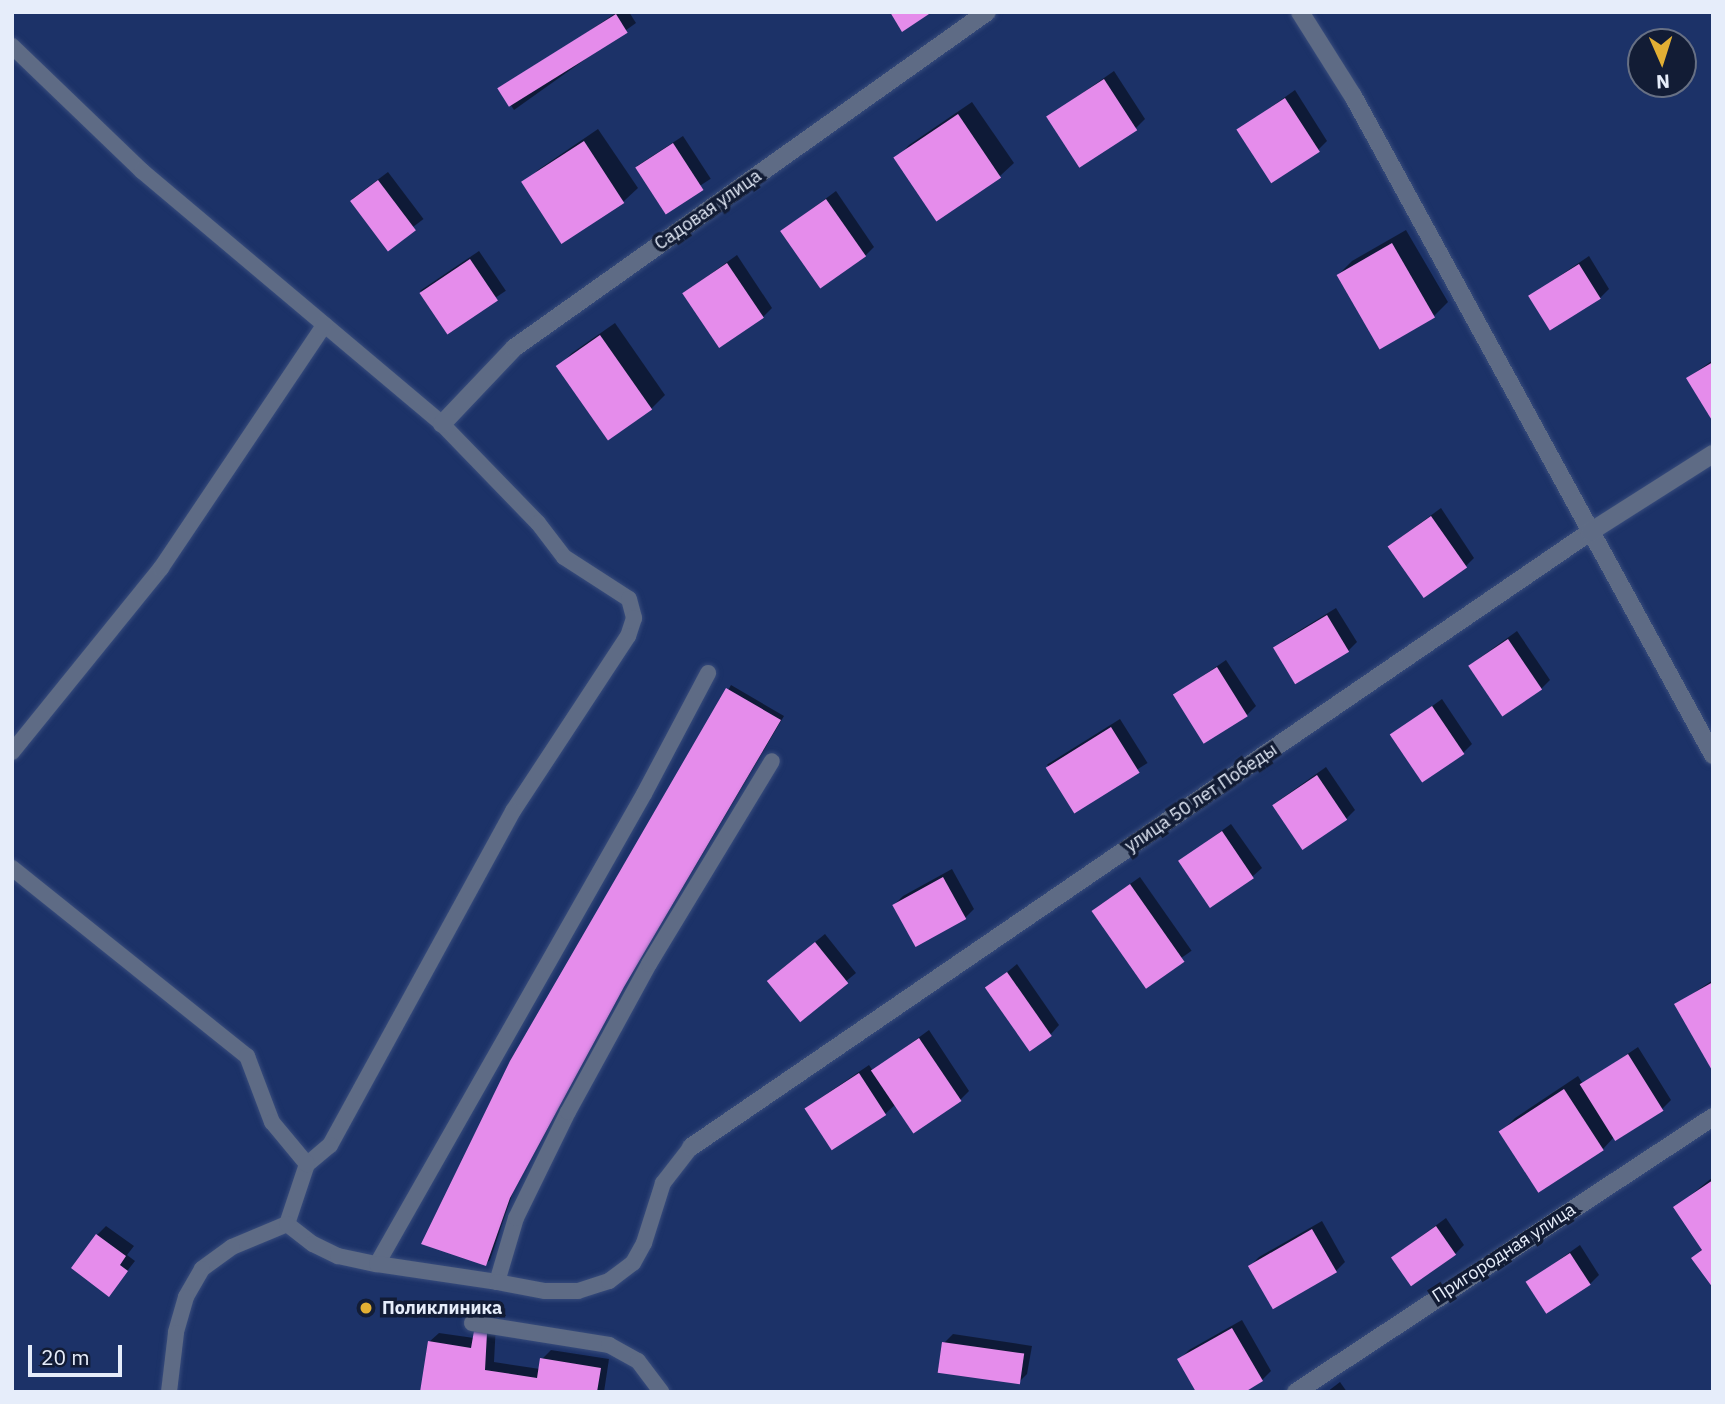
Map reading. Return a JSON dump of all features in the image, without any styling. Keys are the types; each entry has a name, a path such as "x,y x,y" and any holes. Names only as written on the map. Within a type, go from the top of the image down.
{"street":[{"name":"Садовая улица","path":"442,424 514,348 987,12"},
{"path":"1300,12 1353,96 1713,755"},
{"name":"улица 50 лет Победы","path":"691,1147 1590,532 1713,454"},
{"name":"Пригородная улица","path":"1296,1392 1713,1116"}],"lane":[{"path":"12,46 142,171 442,424 538,523 564,557 629,599 634,618 628,636 513,811 330,1145 307,1164 287,1224 232,1247 202,1269 186,1297 176,1333 169,1392"},
{"path":"12,752 161,568 324,325"},
{"path":"377,1264 644,794 708,673"},
{"path":"497,1282 516,1218 568,1112 649,964 772,761"},
{"path":"12,868 247,1056 272,1122 307,1164"},
{"path":"287,1224 325,1250 377,1264 545,1291 578,1291 609,1281 633,1263 644,1243 663,1183 691,1147"},
{"path":"472,1323 609,1345 638,1361 661,1392"}],"building":[{"path":"890,12 932,12 902,32"},
{"path":"616,14 628,33 509,107 497,88"},
{"path":"1104,79 1137,130 1079,168 1046,117"},
{"path":"1285,98 1320,152 1271,183 1236,130"},
{"path":"958,114 1001,178 936,221 893,158"},
{"path":"584,141 624,203 561,244 521,182"},
{"path":"673,143 703,190 666,214 635,168"},
{"path":"378,180 416,230 388,251 350,201"},
{"path":"826,199 866,256 820,288 780,231"},
{"path":"1392,243 1435,317 1380,349 1337,275"},
{"path":"470,259 498,300 447,335 419,293"},
{"path":"727,263 764,318 719,348 682,293"},
{"path":"1579,264 1601,299 1550,331 1528,296"},
{"path":"600,335 652,410 608,441 556,366"},
{"path":"1713,362 1713,422 1686,378"},
{"path":"1431,516 1467,568 1424,598 1388,546"},
{"path":"1327,615 1349,652 1295,684 1273,647"},
{"path":"1508,639 1542,690 1502,716 1468,666"},
{"path":"1217,667 1248,716 1204,744 1173,695"},
{"path":"726,688 781,720 624,987 510,1198 486,1266 421,1244 510,1061"},
{"path":"1432,706 1464,754 1422,783 1390,735"},
{"path":"1111,727 1140,773 1074,814 1046,768"},
{"path":"1317,775 1347,820 1302,850 1272,805"},
{"path":"1222,831 1254,878 1210,908 1178,861"},
{"path":"943,877 966,919 916,947 892,905"},
{"path":"1130,884 1184,962 1146,989 1091,911"},
{"path":"815,942 848,983 800,1022 767,981"},
{"path":"1007,972 1052,1036 1030,1051 985,987"},
{"path":"1713,982 1713,1072 1674,1004"},
{"path":"919,1038 961,1101 913,1133 871,1070"},
{"path":"1628,1054 1664,1111 1615,1141 1580,1084"},
{"path":"859,1073 886,1115 832,1150 804,1108"},
{"path":"1564,1089 1604,1150 1538,1193 1499,1131"},
{"path":"1713,1180 1713,1288 1691,1258 1702,1250 1673,1207"},
{"path":"1436,1226 1456,1255 1411,1286 1391,1258"},
{"path":"1312,1229 1337,1272 1273,1309 1248,1266"},
{"path":"96,1234 126,1256 120,1265 128,1271 109,1297 71,1268"},
{"path":"1570,1253 1591,1285 1546,1314 1526,1282"},
{"path":"1232,1328 1263,1381 1245,1392 1196,1392 1177,1359"},
{"path":"474,1331 487,1333 485,1370 537,1378 540,1358 601,1368 597,1392 420,1392 428,1341 471,1348"},
{"path":"942,1342 1024,1354 1020,1384 938,1373"}],"place":[{"name":"Поликлиника","path":"366,1308"}]}
